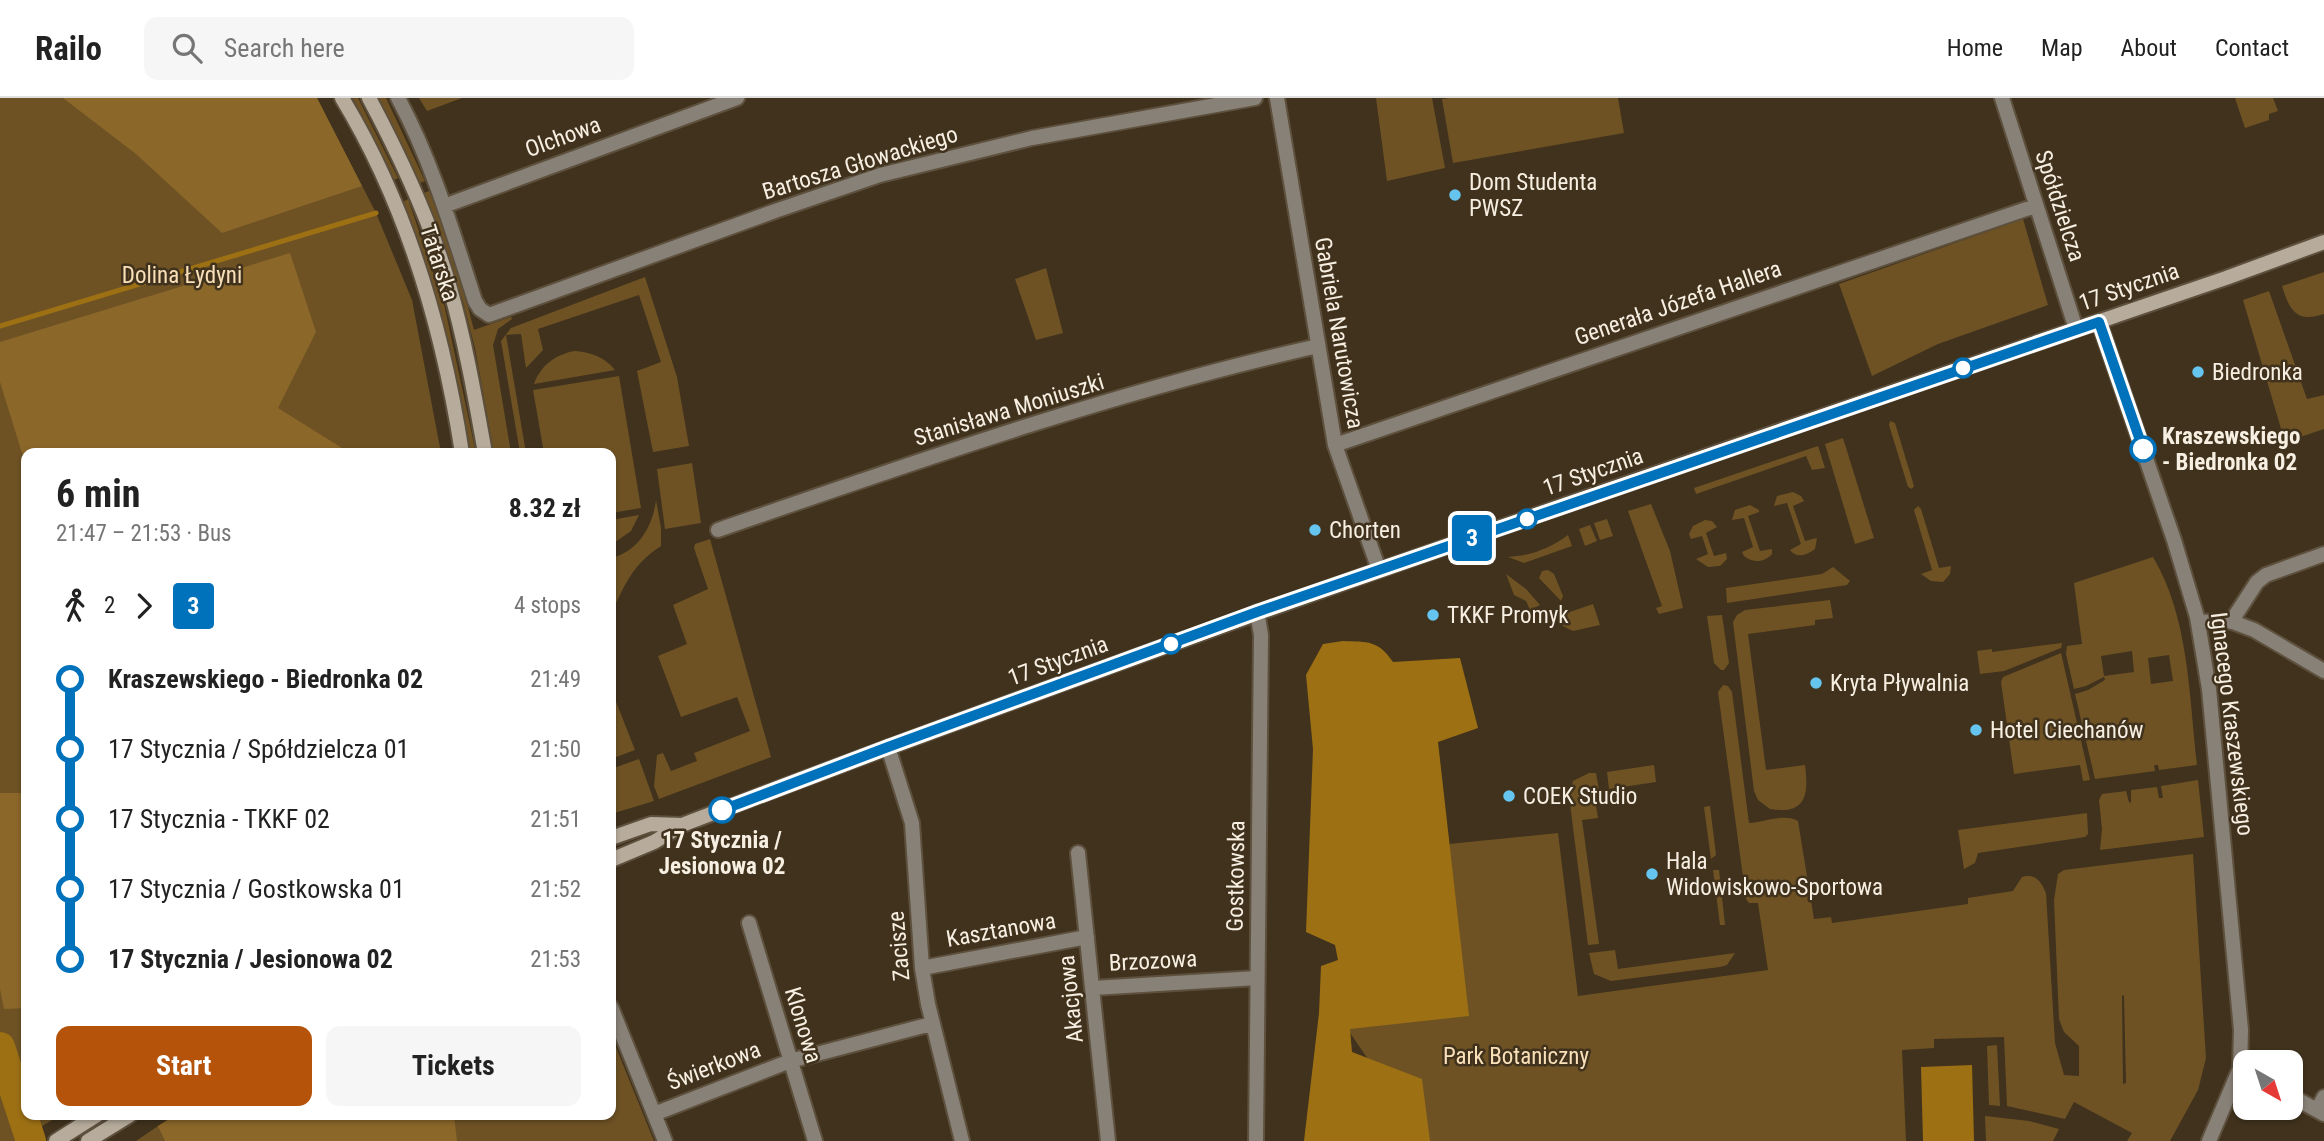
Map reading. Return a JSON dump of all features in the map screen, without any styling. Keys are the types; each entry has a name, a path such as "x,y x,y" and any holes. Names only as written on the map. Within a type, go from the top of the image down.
{"street":[{"name":"Tatarska","path":"342,98 370,150 413,250 445,365 461,448"},
{"name":"Tatarska","path":"369,98 414,191 449,285 467,355 484,448"},
{"name":"Tatarska","path":"398,98 409,117 444,206 475,300 480,309 489,315"},
{"name":"Olchowa","path":"444,206 737,98"},
{"name":"Bartosza Głowackiego","path":"489,315 880,175 1023,140 1255,98"},
{"name":"Gabriela Narutowicza","path":"1277,98 1335,445 1379,570"},
{"name":"Spółdzielcza","path":"2002,98 2076,329"},
{"name":"Generała Józefa Hallera","path":"1335,445 2035,206"},
{"name":"17 Stycznia","path":"616,858 654,842 682,825 1257,612 2324,242"},
{"name":"Ignacego Kraszewskiego","path":"2099,322 2178,551 2198,622 2209,689 2225,843 2242,1050"},
{"name":"Stanisława Moniuszki","path":"718,530 972,442 1250,362 1318,346"},
{"path":"2231,622 2257,582 2266,575 2324,554"},
{"name":"Gostkowska","path":"1256,1141 1261,635 1257,612"},
{"path":"2198,622 2231,622 2254,630 2324,671"},
{"name":"Zacisze","path":"888,747 912,822 922,968 931,1024 962,1141"},
{"name":"17 Stycznia","path":"616,836 651,824 682,825"},
{"name":"Akacjowa","path":"1078,853 1108,1141"},
{"name":"Klonowa","path":"748,923 815,1141"},
{"name":"Kasztanowa","path":"922,968 1087,937"},
{"name":"Brzozowa","path":"1093,988 1257,978"},
{"path":"616,1019 665,1141"},
{"name":"Świerkowa","path":"654,1114 790,1061 931,1024"},
{"name":"Ignacego Kraszewskiego","path":"2209,1141 2233,1089"},
{"path":"2303,1100 2322,1107"},
{"path":"63,1137 89,1120"},
{"path":"88,1141 122,1120"}],"green space":[{"name":"Dolina Łydyni","path":"0,98 317,98 376,213 412,300 440,448 21,448 21,1120 52,1120 18,1141 0,1141"},
{"path":"353,98 358,98 398,178 394,180"},
{"path":"379,98 386,98 425,181 420,183"},
{"path":"419,98 462,98 427,111"},
{"path":"1376,98 1432,98 1445,168 1387,181"},
{"path":"1618,98 1624,133 1453,163 1442,99"},
{"path":"2235,98 2273,98 2278,111 2269,114 2269,120 2245,128"},
{"path":"429,191 454,253 474,330 511,317 512,319 498,329 493,345 510,448 493,448 475,348 462,298 424,193"},
{"path":"408,199 444,304 475,448 470,448 459,388 436,294 403,202"},
{"path":"2023,219 2048,305 1938,344 1872,376 1839,284"},
{"path":"1046,268 1063,333 1036,340 1015,279"},
{"path":"2324,272 2324,314 2307,317 2296,313 2291,308 2282,286"},
{"path":"645,277 677,377 689,446 653,452 637,371 661,362 639,295 538,329 543,350 526,368 521,334 506,335 525,448 519,448 501,341 511,328"},
{"path":"2269,291 2307,399 2324,395 2324,429 2285,442 2243,300"},
{"path":"574,351 597,356 615,370 534,384 550,362"},
{"path":"619,376 641,508 616,512 616,448 543,448 533,390"},
{"path":"1890,421 1895,423 1914,486 1912,489 1908,487"},
{"path":"1843,438 1874,538 1855,544 1825,444"},
{"path":"1818,446 1825,468 1812,470 1806,456 1696,494 1694,488"},
{"path":"692,463 701,523 665,529 657,469"},
{"path":"1793,492 1804,501 1793,506 1805,541 1817,538 1815,549 1802,555 1790,550 1801,544 1787,503 1774,506 1777,496"},
{"path":"656,500 661,546 643,560 616,604 616,556 636,544 648,528"},
{"path":"1651,504 1670,551 1683,608 1659,614 1656,608 1662,606 1628,511"},
{"path":"1750,505 1759,510 1748,516 1760,551 1772,549 1772,554 1762,560 1755,561 1744,556 1742,552 1753,547 1744,518 1732,520 1735,510"},
{"path":"1918,506 1939,568 1951,566 1950,574 1943,582 1931,581 1921,574 1932,570 1914,510"},
{"path":"639,515 631,531 616,542 616,519"},
{"path":"1607,519 1613,536 1600,540 1594,523"},
{"path":"1705,520 1712,521 1717,527 1706,533 1714,556 1726,553 1727,559 1720,566 1708,567 1696,559 1708,554 1702,536 1691,539 1689,534 1693,526"},
{"path":"1590,525 1597,541 1585,546 1579,529"},
{"path":"1568,535 1572,546 1524,563 1508,557 1540,550"},
{"path":"710,539 771,757 659,799 654,786 657,755 663,753 671,771 697,761 694,753 750,731 737,697 681,717 658,656 687,644 673,605 708,589 694,548 695,544"},
{"path":"2153,557 2165,580 2181,631 2197,765 2159,770 2158,765 2154,765 2155,771 2095,779 2075,694 2105,680 2104,677 2074,689 2066,654 2067,646 2082,644 2074,583","holes":["2132,651 2134,672 2104,676 2101,656","2169,655 2173,681 2151,684 2148,658"]},
{"path":"1833,567 1850,581 1847,585 1727,603 1726,588 1822,574"},
{"path":"1548,570 1554,574 1563,596 1561,601 1539,578 1542,571"},
{"path":"1506,574 1526,589 1540,605 1530,610 1526,601 1514,595"},
{"path":"1830,600 1833,618 1815,620 1815,625 1748,634 1766,770 1805,765 1805,794 1798,806 1782,810 1770,809 1758,800 1754,791 1733,622 1737,615 1745,610"},
{"path":"1593,604 1600,625 1573,631 1563,626 1561,622 1564,614"},
{"path":"1722,615 1729,663 1724,670 1714,663 1707,616"},
{"path":"2062,643 2061,648 2004,671 1980,674 1977,651 1992,649 1992,652"},
{"path":"2061,653 2090,780 2083,781 2080,765 2014,774 2001,682 2003,677"},
{"name":"Park Botaniczny","path":"1723,685 1728,686 1732,692 1749,823 1781,818 1798,821 1814,919 1831,917 1832,923 1968,904 1968,898 2013,891 2022,877 2031,876 2040,882 2046,893 2055,1043 2064,1075 2079,1076 2079,1046 2064,1032 2059,1019 2054,900 2058,874 2064,870 2193,854 2206,1058 2198,1090 2170,1141 2127,1141 2132,1133 2074,1102 2065,1119 2007,1106 2004,1037 1934,1039 1934,1048 1902,1050 1906,1141 1424,1141 1346,1027 1429,846 1558,833 1578,996 1768,970 1758,903 1749,903 1746,899 1718,692","holes":["2124,995 2126,1083 2123,1084"]},
{"path":"616,702 635,750 616,757"},
{"path":"639,759 654,801 616,812 616,767"},
{"path":"1654,765 1656,782 1609,789 1607,772"},
{"path":"1589,773 1596,773 1599,790 1594,792 1598,818 1582,820 1599,944 1588,945 1569,796 1573,781"},
{"path":"2198,780 2204,837 2100,850 2102,829 2099,800 2102,794 2126,791 2131,803 2131,790 2157,787 2159,798 2163,798 2161,786"},
{"path":"1710,806 1716,855 1711,859 1704,807"},
{"path":"2087,813 2088,834 2085,837 1978,853 1975,863 1964,869 1958,830"},
{"path":"1713,870 1719,870 1725,925 1720,925"},
{"path":"1615,950 1618,969 1735,953 1727,965 1720,967 1611,981 1594,974 1589,953"},
{"path":"1997,1045 2000,1106 1989,1105 1987,1046"},
{"path":"616,1047 654,1141 136,1141 167,1120 616,1120"},
{"path":"1985,1116 2029,1121 2059,1129 2053,1141 1986,1141"}],"shaded area":[{"path":"63,98 317,98 362,186 222,233 136,154"},
{"path":"290,253 316,332 278,408 342,448 21,450 0,382 0,342"},
{"path":"1343,641 1377,646 1393,662 1460,658 1478,728 1438,742 1469,1016 1350,1029 1352,1052 1422,1079 1430,1141 1304,1141 1319,1013 1321,966 1338,960 1335,945 1306,932 1313,749 1306,675 1323,644"},
{"path":"0,793 21,793 21,1008 4,1009 0,989"},
{"path":"1972,1065 1974,1141 1923,1141 1921,1067"},
{"path":"168,1120 455,1120 457,1141 165,1141 158,1126"}],"waterway":[{"path":"0,326 376,213"},
{"path":"0,1047 21,1111"},
{"path":"24,1120 31,1141"}],"bus line":[{"name":"3","path":"722,810 1257,612 2099,322 2143,449"}],"place":[{"name":"Dom Studenta PWSZ","path":"1455,195"},
{"name":"Biedronka","path":"2198,372"},
{"name":"Kraszewskiego - Biedronka 02","path":"2143,449"},
{"name":"Chorten","path":"1315,530"},
{"name":"TKKF Promyk","path":"1433,615"},
{"name":"Kryta Pływalnia","path":"1816,683"},
{"name":"Hotel Ciechanów","path":"1976,730"},
{"name":"COEK Studio","path":"1509,796"},
{"name":"17 Stycznia / Jesionowa 02","path":"722,810"},
{"name":"Hala Widowiskowo-Sportowa","path":"1652,874"}]}
